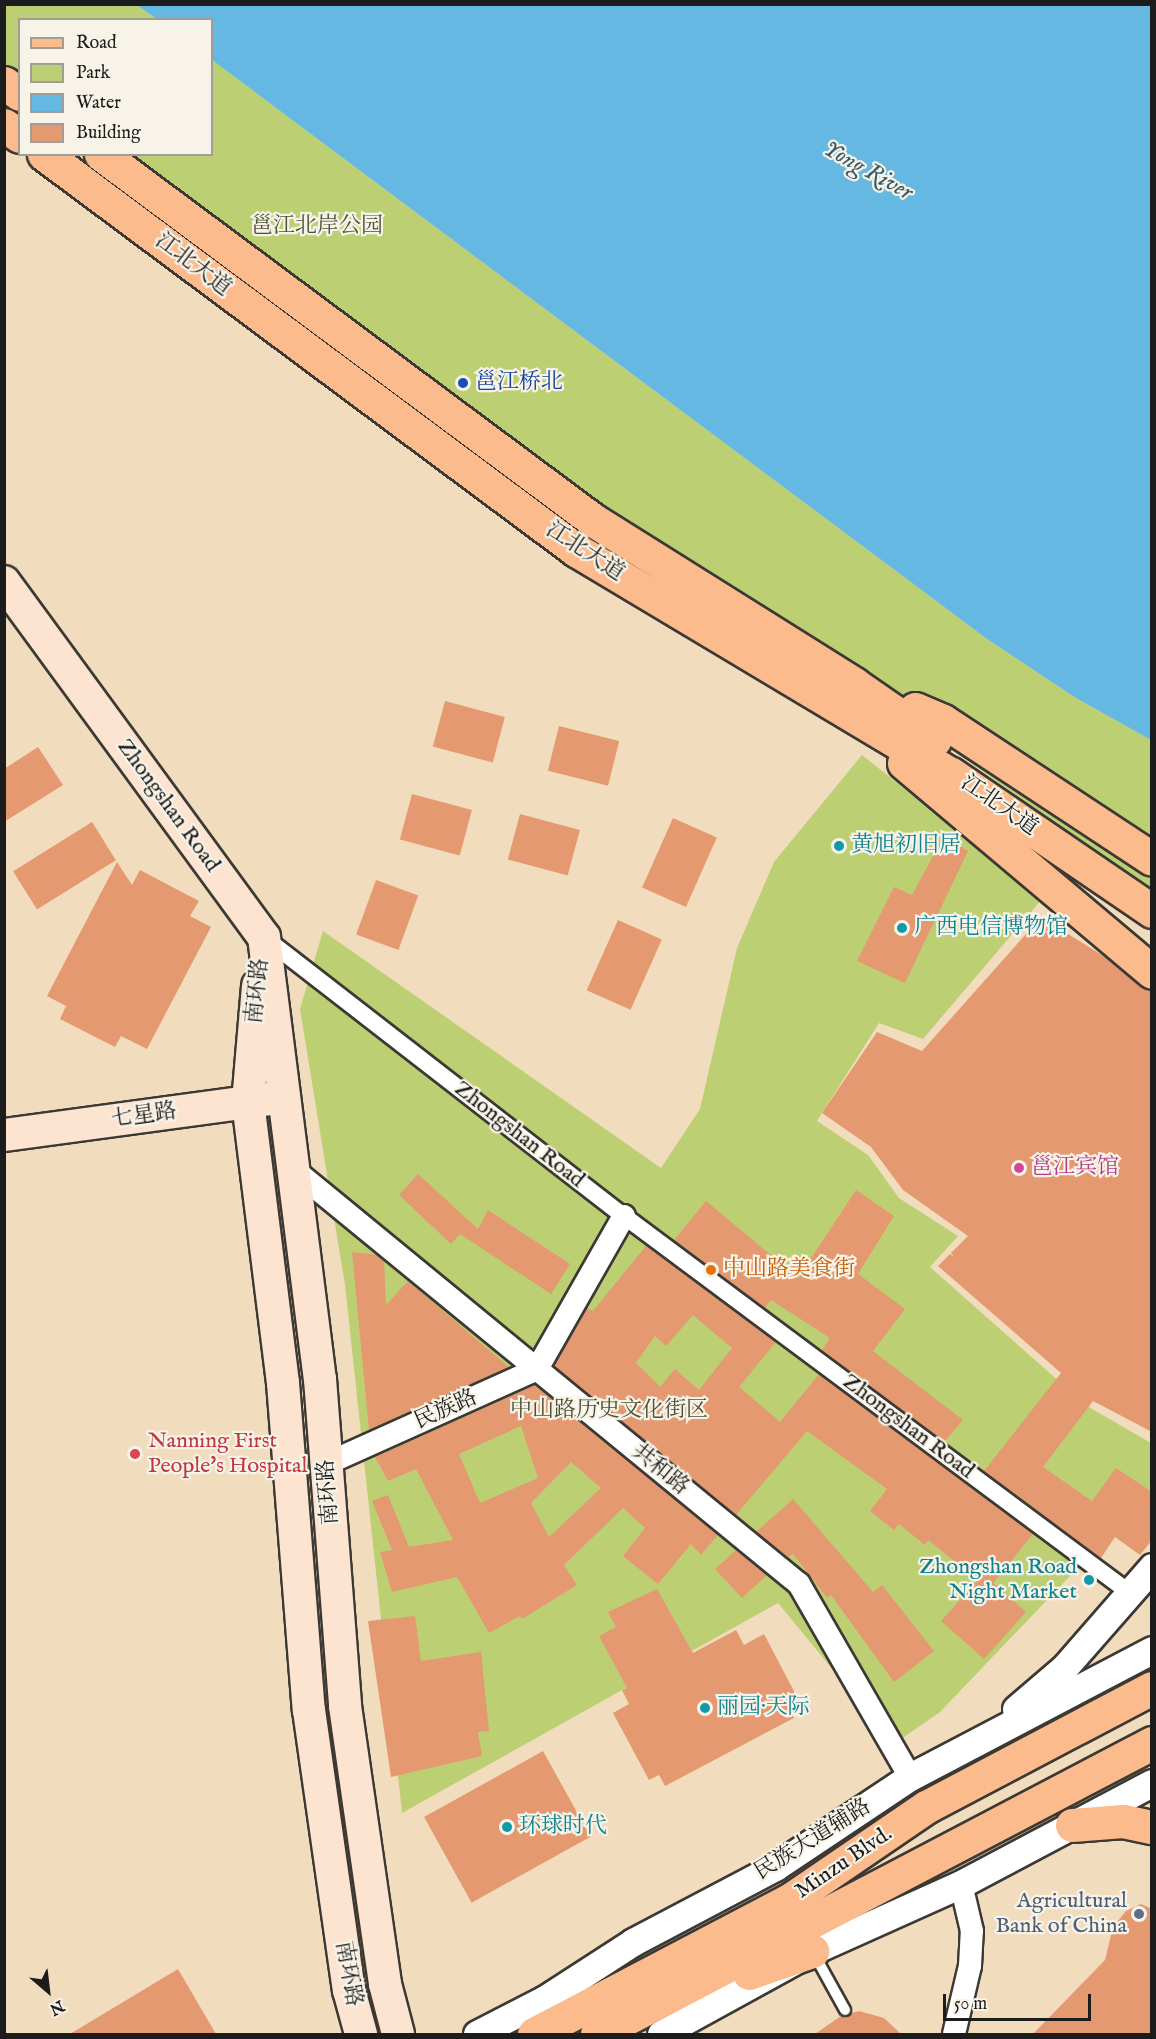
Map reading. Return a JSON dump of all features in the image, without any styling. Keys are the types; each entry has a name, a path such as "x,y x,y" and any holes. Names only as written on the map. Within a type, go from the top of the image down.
{"main road":[{"path":"4,83 18,93"},
{"path":"4,125 18,135"},
{"name":"江北大道","path":"47,156 576,550 849,697"},
{"name":"江北大道","path":"104,156 593,520 849,697 1152,889"},
{"name":"Zhongshan Road","path":"4,582 264,937"},
{"path":"849,697 943,721 1152,859"},
{"path":"849,697 1152,972"},
{"name":"江北大道","path":"956,766 1152,912"},
{"name":"南环路","path":"264,937 326,1464 345,1706 385,1984 398,2034"},
{"name":"南环路","path":"264,937 248,1102 283,1383 309,1710 349,1990 361,2034"},
{"name":"七星路","path":"4,1135 284,1096"},
{"name":"Minzu Blvd.","path":"534,2034 791,1899 926,1807 1152,1688"},
{"name":"Minzu Blvd.","path":"597,2034 656,2020 1152,1743"},
{"path":"1072,1825 1123,1821 1152,1827"},
{"path":"656,2020 812,1951"}],"street":[{"name":"Zhongshan Road","path":"264,937 624,1216 1130,1593"},
{"name":"共和路","path":"293,1169 799,1584 910,1777"},
{"path":"537,1369 624,1216"},
{"name":"民族路","path":"326,1464 537,1369"},
{"path":"978,1742 1064,1668 1152,1567"},
{"name":"民族大道辅路","path":"477,2034 545,1999 633,1942 775,1867 910,1777 1152,1650"},
{"path":"812,1951 962,1884 1152,1784"},
{"path":"954,2034 970,1966 972,1931 962,1884"}],"lane":[{"path":"812,1951 845,2010"}],"green space":[{"path":"4,5 137,5 156,18 18,18 18,93 5,83"},
{"name":"邕江北岸公园","path":"213,61 987,639 1076,698 1151,740 1151,889 102,156 213,156"},
{"name":"中山路历史文化街区","path":"862,755 1042,899 923,1039 879,1023 817,1121 868,1155 899,1198 958,1236 930,1267 1087,1406 1151,1443 1151,1491 940,1712 894,1744 778,1603 402,1813 345,1285 300,1009 323,931 661,1168 700,1109 737,948 774,862"}],"water":[{"name":"Yong River","path":"137,5 1151,5 1151,740 1076,698 987,639 213,61 213,18 156,18"}],"building":[{"path":"445,701 505,717 493,762 433,746"},
{"path":"559,726 619,741 608,786 548,771"},
{"path":"38,747 63,785 4,822 4,769"},
{"path":"412,794 472,810 460,855 400,839"},
{"path":"520,814 580,830 568,875 508,859"},
{"path":"673,818 717,838 686,907 642,887"},
{"path":"92,822 116,860 37,909 13,871"},
{"name":"广西电信博物馆","path":"944,836 968,851 905,983 857,961 894,887 912,895"},
{"path":"117,862 132,885 140,870 199,901 190,916 211,927 147,1049 121,1036 115,1047 60,1019 66,1006 47,996"},
{"path":"376,880 418,895 398,950 356,935"},
{"name":"邕江宾馆","path":"1041,917 1105,957 1140,986 1152,990 1152,1432 1093,1401 1043,1467 1092,1501 1116,1468 1152,1492 1152,1540 1140,1555 1115,1537 1101,1558 984,1471 1061,1373 938,1266 950,1254 954,1257 951,1253 968,1236 903,1190 871,1147 822,1113 877,1032 922,1051"},
{"path":"618,920 662,940 631,1010 587,990"},
{"path":"418,1174 478,1229 488,1210 570,1264 551,1294 460,1234 451,1244 399,1195"},
{"path":"856,1190 894,1216 858,1274 905,1309 873,1351 963,1420 944,1442 822,1350 830,1338 771,1300 765,1308 674,1240 706,1201 798,1278"},
{"path":"646,1246 776,1342 739,1387 780,1422 819,1374 1033,1534 993,1583 1026,1612 984,1659 941,1621 978,1580 928,1540 925,1545 899,1524 894,1530 870,1511 887,1489 807,1431 736,1515 554,1366 587,1308 593,1311","holes":["693,1315 732,1348 699,1390 675,1369 660,1387 636,1363 655,1336 666,1346"]},
{"path":"352,1252 377,1255 384,1261 386,1305 408,1281 509,1367 369,1430"},
{"path":"535,1385 718,1535 701,1555 691,1544 658,1584 623,1556 645,1528 623,1508 564,1565 577,1585 522,1619 520,1616 489,1633 457,1577 392,1592 380,1552 392,1550 372,1501 388,1495 409,1547 453,1540 416,1469 388,1481 375,1457","holes":["521,1426 538,1478 480,1503 459,1454","571,1462 601,1488 549,1537 531,1503"]},
{"path":"793,1499 873,1592 882,1585 934,1651 894,1682 831,1595 827,1598 793,1554 788,1557 756,1532"},
{"path":"736,1550 767,1575 742,1598 715,1569"},
{"name":"丽园·天际","path":"657,1589 693,1653 736,1630 744,1645 764,1634 797,1697 786,1703 794,1718 665,1786 659,1775 649,1780 613,1713 629,1704 622,1690 627,1688 599,1636 616,1627 608,1612"},
{"path":"415,1616 421,1661 481,1652 489,1731 478,1732 482,1756 391,1777 368,1621"},
{"name":"环球时代","path":"543,1751 591,1837 472,1903 424,1817"},
{"path":"1141,1904 1152,1909 1152,2034 1033,2034 1105,1960 1113,1927 1126,1911"},
{"path":"178,1969 216,2034 70,2034"},
{"path":"859,2011 884,2018 901,2034 815,2034 841,2016"}],"place":[{"name":"邕江桥北","path":"463,383"},
{"name":"黄旭初旧居","path":"839,846"},
{"name":"广西电信博物馆","path":"902,928"},
{"name":"邕江宾馆","path":"1019,1168"},
{"name":"中山路美食街","path":"711,1270"},
{"name":"Nanning First People's Hospital","path":"135,1454"},
{"name":"Zhongshan Road Night Market","path":"1089,1580"},
{"name":"丽园·天际","path":"705,1708"},
{"name":"环球时代","path":"507,1827"},
{"name":"Agricultural Bank of China","path":"1139,1914"}]}
